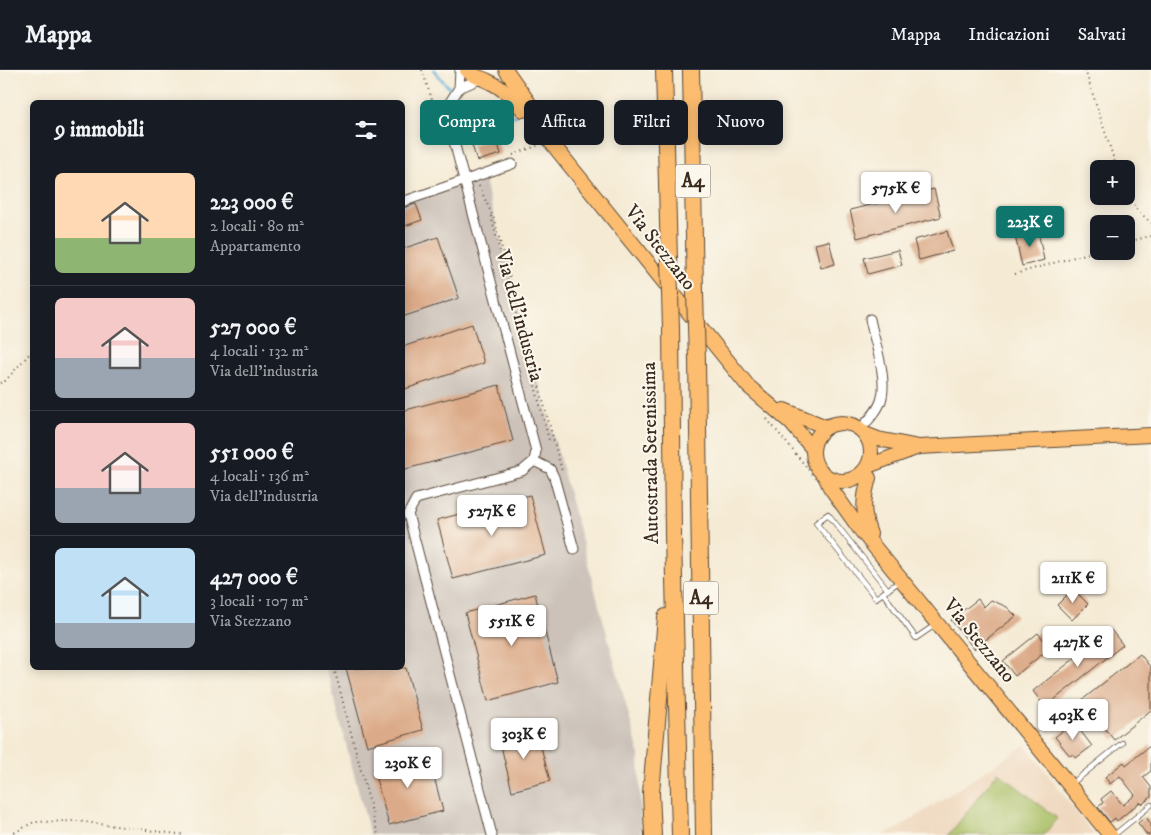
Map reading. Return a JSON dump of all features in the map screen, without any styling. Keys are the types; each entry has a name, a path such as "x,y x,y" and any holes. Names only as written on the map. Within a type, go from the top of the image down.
{"highway":[{"name":"Autostrada Serenissima","path":"664,70 671,328 672,535 680,835"},
{"name":"A4","path":"692,70 704,835"},
{"path":"652,835 651,793 672,535"}],"main road":[{"name":"Via Stezzano","path":"467,70 515,99 524,111"},
{"path":"483,79 496,75 502,70"},
{"name":"Via Stezzano","path":"506,70 527,100"},
{"name":"Via Stezzano","path":"553,145 748,386 791,422 813,448 815,464 840,500 1110,835"},
{"name":"Via Stezzano","path":"748,386 786,411 826,427 843,423 862,431 871,449 866,468 869,478 864,496 863,516 873,541"},
{"path":"813,448 817,436 826,427"},
{"path":"862,431 878,440 919,447 1151,435"},
{"path":"825,476 835,480 846,481 856,478 866,468 919,447"}],"street":[{"path":"460,70 459,88 483,79"},
{"name":"Via dell'industria","path":"459,88 450,102 448,119 535,444 534,461"},
{"path":"405,201 512,164"},
{"path":"862,431 883,396 883,383 870,319"},
{"path":"492,835 410,523 407,505 416,499 522,471 534,461 550,469 554,477 574,549"}],"lane":[{"path":"903,578 885,591 876,598 816,523 828,514 885,591 916,638 938,622"},
{"path":"1070,785 1122,743"},
{"path":"1114,835 1151,806"}],"path":[{"path":"1085,70 1114,160"},
{"path":"512,164 510,156 531,145"},
{"path":"476,178 491,216 549,440"},
{"path":"1134,205 1151,223"},
{"path":"491,216 494,219 563,474 554,477"},
{"path":"1135,240 1151,236"},
{"path":"1015,274 1090,253"},
{"path":"512,356 530,351"},
{"path":"0,383 5,381 30,353"},
{"path":"535,444 553,439"},
{"path":"335,670 378,835"},
{"path":"10,835 34,822 77,821 185,835"}],"shaded area":[{"path":"482,171 639,753 641,835 370,835 327,670 405,670 405,196"},
{"path":"1025,745 1094,835 881,835 897,829"}],"green space":[{"path":"998,772 1057,818 1044,835 949,835"}],"building":[{"path":"472,145 498,145 501,154 477,161"},
{"path":"934,189 941,217 857,238 850,210"},
{"path":"416,204 422,220 405,226 405,207"},
{"path":"947,231 953,251 919,260 914,240"},
{"path":"1038,231 1044,260 1022,266 1015,236"},
{"path":"438,237 459,298 405,316 405,248"},
{"path":"829,241 835,264 821,268 815,244"},
{"path":"898,250 902,265 868,274 864,258"},
{"path":"472,324 484,363 405,389 405,346"},
{"path":"499,385 513,441 405,469 405,410"},
{"path":"530,495 546,555 453,579 437,520"},
{"path":"1073,589 1088,604 1072,620 1057,605"},
{"path":"535,594 558,682 488,701 465,613"},
{"path":"978,599 984,607 991,600 1007,607 1016,616 974,649 951,620"},
{"path":"1111,630 1123,645 1045,707 1033,691"},
{"path":"1038,633 1050,648 1015,676 1003,661"},
{"path":"1140,654 1151,668 1151,710 1114,740 1082,700"},
{"path":"406,668 423,730 367,746 347,670 405,670"},
{"path":"1071,724 1076,731 1079,729 1092,746 1076,758 1073,754 1070,756 1055,737"},
{"path":"536,728 550,781 512,791 499,738"},
{"path":"1151,745 1151,771 1143,777 1151,787 1151,797 1142,804 1140,802 1117,821 1115,818 1110,822 1098,807 1103,803 1101,799 1111,791 1123,805 1135,795 1120,776 1110,784 1105,777 1124,762 1126,765"},
{"path":"428,754 443,811 389,825 373,768"},
{"path":"1146,817 1151,824 1151,835 1147,835 1138,823"}],"waterway":[{"path":"434,70 460,98 469,104 489,112 516,116"}]}
